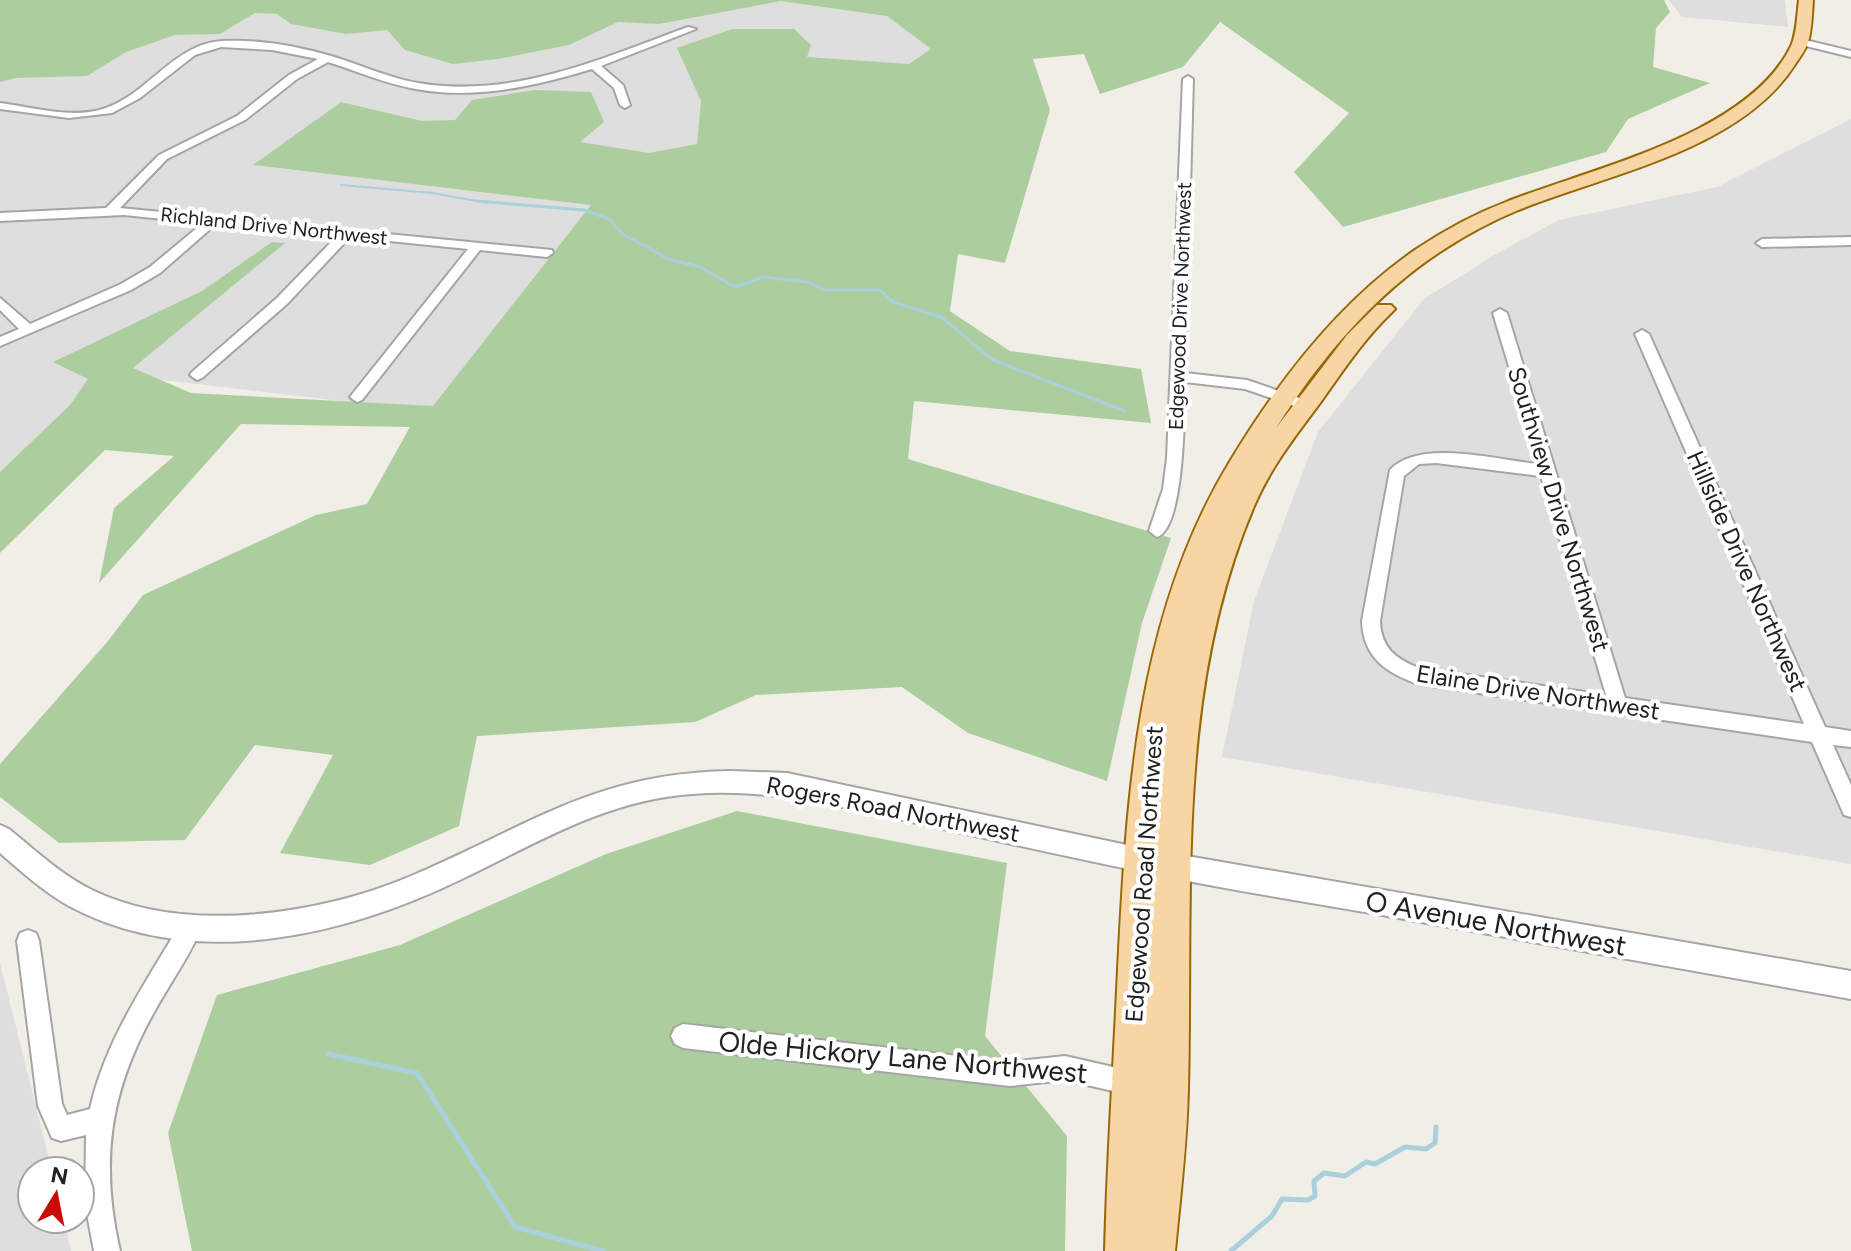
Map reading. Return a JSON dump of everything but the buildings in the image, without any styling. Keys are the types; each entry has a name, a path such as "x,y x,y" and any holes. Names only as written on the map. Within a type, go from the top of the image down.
{"main road":[{"name":"Edgewood Road Northwest","path":"1126,1251 1132,1083 1156,863 1177,772 1191,668 1215,576 1243,503 1274,450 1295,401 1375,317 1424,274 1523,215 1714,144 1776,102 1795,82 1810,44 1806,0"},
{"path":"1810,44 1822,26 1821,0"},
{"name":"Edgewood Road Northwest","path":"1154,1251 1169,1091 1156,863"}],"street":[{"path":"0,106 83,114 110,111 207,46 244,45 327,58 413,85 461,90 520,83 593,64 691,29"},
{"path":"1810,44 1851,54"},
{"path":"111,210 163,157 241,118 293,77 327,58"},
{"path":"593,64 619,87 625,105"},
{"name":"Edgewood Drive Northwest","path":"1157,531 1173,479 1188,79"},
{"name":"Richland Drive Northwest","path":"0,217 111,210 547,253"},
{"path":"0,342 126,287 155,270 213,220"},
{"path":"197,375 282,301 347,233"},
{"path":"1762,243 1851,241"},
{"path":"357,397 477,246"},
{"path":"0,302 27,329"},
{"name":"Southview Drive Northwest","path":"1500,313 1618,705"},
{"name":"Hillside Drive Northwest","path":"1642,334 1851,808"},
{"path":"1178,377 1247,385 1295,401"},
{"name":"Elaine Drive Northwest","path":"1548,471 1436,458 1418,458 1405,463 1396,474 1371,621 1373,642 1388,662 1418,676 1851,739"},
{"name":"Rogers Road Northwest","path":"0,837 45,875 91,903 145,922 190,929 289,923 371,903 457,868 541,824 580,808 635,791 694,782 742,780 787,784 1156,863"},
{"name":"O Avenue Northwest","path":"1156,863 1851,985"},
{"path":"107,1251 98,1217 96,1155 100,1119 118,1058 190,929"},
{"path":"28,941 50,1106 61,1129 100,1119"},
{"name":"Olde Hickory Lane Northwest","path":"683,1036 1010,1074 1065,1068 1169,1091"}],"shaded area":[{"path":"195,0 964,0 872,241 443,413 113,374 0,486 0,64"},
{"path":"1669,0 1785,0 1788,27 1682,17"},
{"path":"1851,119 1851,864 1222,757 1254,601 1318,432 1424,299 1496,254 1559,220 1717,187"},
{"path":"0,963 48,1155 16,1155 16,1235 68,1235 71,1251 0,1251"}],"green space":[{"path":"0,0 1664,0 1670,12 1656,28 1653,67 1710,83 1628,119 1606,152 1343,227 1294,172 1349,113 1220,22 1183,67 1100,94 1084,54 1033,59 1050,110 1005,263 958,254 950,311 1010,351 1141,369 1151,423 914,401 908,459 1171,538 1142,623 1107,781 968,733 902,687 756,695 695,722 477,736 459,826 370,865 280,853 333,755 255,745 185,840 59,843 0,797 0,764 108,641 143,595 316,515 367,504 410,427 241,424 99,583 114,508 174,456 105,450 0,553 0,472 70,405 88,379 53,362 202,291 272,242 285,243 133,368 191,393 433,406 591,205 253,165 341,102 422,121 455,120 472,100 535,90 591,92 604,122 580,142 649,153 697,144 701,101 677,48 732,29 794,29 811,45 807,57 909,64 931,49 887,16 781,1 659,24 618,22 569,45 453,64 405,50 387,30 346,34 291,24 277,14 255,13 220,34 175,35 126,52 87,76 16,78 0,82"},
{"path":"737,811 1007,863 985,1036 1067,1136 1065,1251 192,1251 168,1133 217,995 400,945 606,854"}],"waterway":[{"path":"341,185 432,193 478,201"},
{"path":"478,201 584,210 609,219 624,235 669,259 700,267 735,287 763,277 807,282 825,290 880,290 893,302 941,317 993,360 1125,411"},
{"path":"478,201 488,203"},
{"path":"328,1054 417,1073 515,1227 603,1251"},
{"path":"1231,1251 1272,1216 1282,1199 1308,1200 1315,1196 1314,1181 1324,1173 1345,1176 1366,1162 1375,1164 1405,1147 1426,1149 1435,1143 1436,1127"}]}
